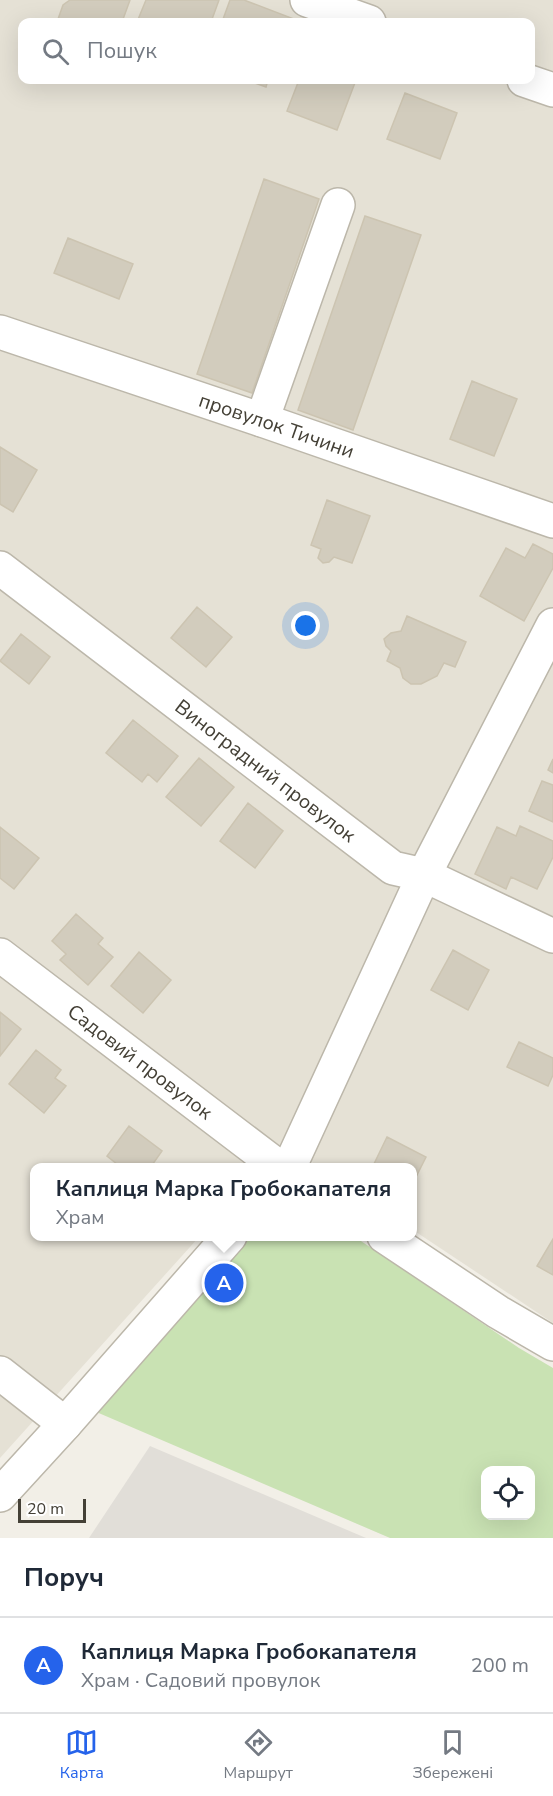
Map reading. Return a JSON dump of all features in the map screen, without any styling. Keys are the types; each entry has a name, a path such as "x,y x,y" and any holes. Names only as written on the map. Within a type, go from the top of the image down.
{"street":[{"path":"307,0 358,18"},
{"path":"535,84 553,90"},
{"path":"262,420 338,205"},
{"name":"провулок Тичини","path":"0,332 553,521"},
{"name":"Виноградний провулок","path":"0,568 393,868 424,875 553,936"},
{"path":"291,1163 424,875 553,625"},
{"name":"Садовий провулок","path":"0,955 275,1163"},
{"path":"0,1495 226,1241"},
{"path":"392,1241 498,1312 553,1344"},
{"path":"0,1373 65,1424"}],"shaded area":[{"path":"0,0 553,0 553,1323 417,1233 417,1163 313,1163 283,1143 265,1163 30,1163 30,1241 195,1241 0,1458"},
{"path":"150,1446 366,1538 89,1538"}],"green space":[{"path":"243,1241 361,1241 519,1348 553,1368 553,1538 390,1538 87,1408"}],"building":[{"path":"70,0 130,0 123,18 58,18 63,5"},
{"path":"146,0 219,0 212,18 139,18"},
{"path":"230,0 244,0 291,18 223,18"},
{"path":"297,84 354,84 337,130 287,111"},
{"path":"405,93 457,113 440,159 387,139"},
{"path":"264,179 319,199 252,393 197,374"},
{"path":"365,216 421,235 353,430 298,410"},
{"path":"68,238 133,264 119,299 54,273"},
{"path":"472,381 517,399 494,456 450,439"},
{"path":"0,447 37,470 13,512 0,504"},
{"path":"327,500 370,516 352,563 334,557 329,562 323,563 318,558 321,549 311,545"},
{"path":"533,544 553,554 553,568 524,621 480,596 506,548 525,558"},
{"path":"197,607 232,637 206,667 171,638"},
{"path":"407,616 466,642 455,667 444,663 437,676 421,684 411,684 403,678 400,668 387,661 391,651 384,639 391,633 401,631"},
{"path":"21,634 50,657 29,684 0,661"},
{"path":"133,720 178,756 157,782 148,774 142,782 106,753"},
{"path":"199,758 234,787 201,826 166,797"},
{"path":"553,759 553,773 548,770"},
{"path":"542,781 553,785 553,822 529,811"},
{"path":"248,803 283,831 255,868 220,841"},
{"path":"520,826 553,841 553,857 537,889 511,877 506,889 475,874 497,827 516,836"},
{"path":"0,827 39,858 14,889 0,878"},
{"path":"76,914 103,938 98,944 113,957 88,985 60,960 66,954 52,941"},
{"path":"453,950 489,970 468,1010 431,990"},
{"path":"139,952 171,980 143,1013 111,986"},
{"path":"0,1012 21,1029 0,1056"},
{"path":"519,1042 553,1058 553,1075 548,1086 507,1067"},
{"path":"36,1050 61,1070 55,1078 66,1086 44,1113 9,1084"},
{"path":"129,1126 162,1151 154,1163 116,1163 107,1156"},
{"path":"387,1137 426,1157 417,1175 417,1163 374,1163"},
{"path":"553,1239 553,1275 537,1266"}],"place":[{"name":"Каплиця Марка Гробокапателя","path":"224,1283"}]}
